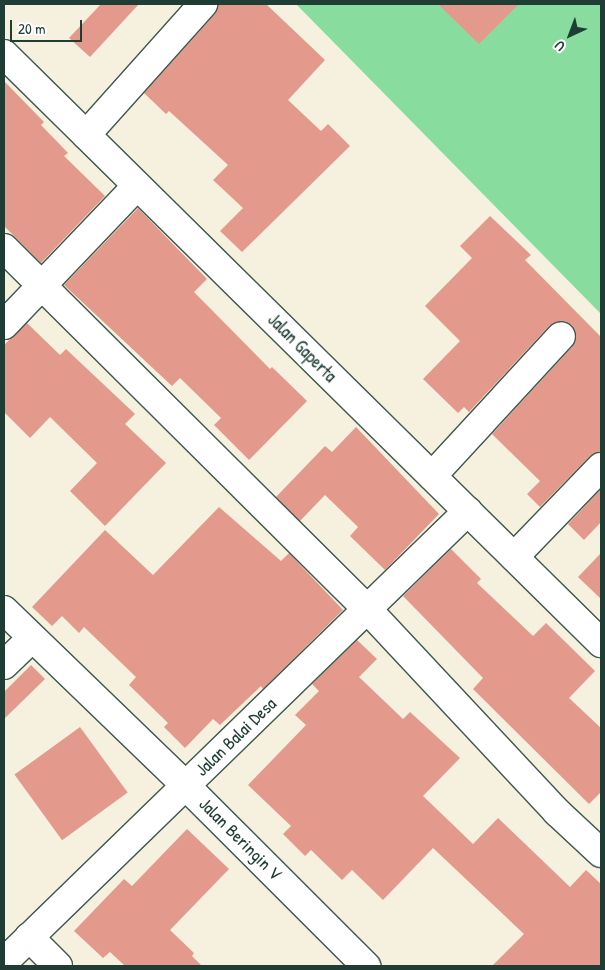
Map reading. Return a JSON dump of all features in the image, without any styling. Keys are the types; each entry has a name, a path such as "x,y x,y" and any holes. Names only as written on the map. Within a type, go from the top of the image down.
{"street":[{"path":"86,135 203,4"},
{"name":"Jalan Gaperta","path":"4,54 601,642"},
{"path":"4,325 137,186"},
{"path":"4,248 368,610 557,812 601,853"},
{"path":"432,476 561,336"},
{"path":"514,557 601,467"},
{"name":"Jalan Balai Desa","path":"4,962 468,511"},
{"name":"Jalan Beringin V","path":"4,610 186,786 366,966"},
{"path":"4,665 32,638"},
{"path":"29,938 58,966"}],"green space":[{"path":"296,4 601,4 601,314"}],"building":[{"path":"101,4 139,4 90,57 69,38"},
{"path":"218,4 266,4 325,60 288,100 321,131 328,124 350,146 242,252 220,231 243,208 213,180 228,165 169,111 166,114 144,93 215,14"},
{"path":"438,4 519,4 479,44"},
{"path":"4,81 44,122 41,125 68,153 64,156 105,196 41,263 4,226"},
{"path":"138,208 207,279 194,292 270,369 272,367 307,401 249,460 214,425 221,418 180,378 172,386 64,285"},
{"path":"490,216 531,255 525,260 601,337 601,452 590,456 540,507 527,494 540,481 492,434 572,347 576,339 572,325 564,321 550,325 469,412 464,407 458,413 423,379 460,341 425,306 472,258 460,246"},
{"path":"27,323 60,355 66,349 135,414 125,424 166,463 105,526 70,491 97,463 50,417 30,438 4,412 4,345"},
{"path":"356,427 439,514 385,570 350,536 358,527 325,495 300,521 276,497 325,446 332,452"},
{"path":"601,489 601,522 584,540 568,524"},
{"path":"219,507 281,561 289,553 343,610 263,689 261,686 220,725 213,719 185,748 164,727 168,723 129,685 136,677 84,627 79,633 62,616 52,626 32,607 105,530 153,575"},
{"path":"451,549 481,579 477,583 533,636 546,623 595,671 569,698 601,728 601,792 589,804 473,689 483,678 403,596"},
{"path":"601,553 601,599 578,577"},
{"path":"357,640 377,659 359,677 403,719 410,712 460,758 423,796 473,844 498,818 570,887 586,870 601,884 601,966 492,966 524,934 433,848 383,900 352,870 342,880 311,850 305,856 283,834 291,826 248,785 306,725 295,715 319,691 312,684"},
{"path":"31,665 45,679 4,719 4,692"},
{"path":"80,727 128,793 62,840 14,775"},
{"path":"187,829 229,869 170,930 194,953 192,956 202,966 125,966 110,952 103,958 74,931 124,879 132,886"}]}
